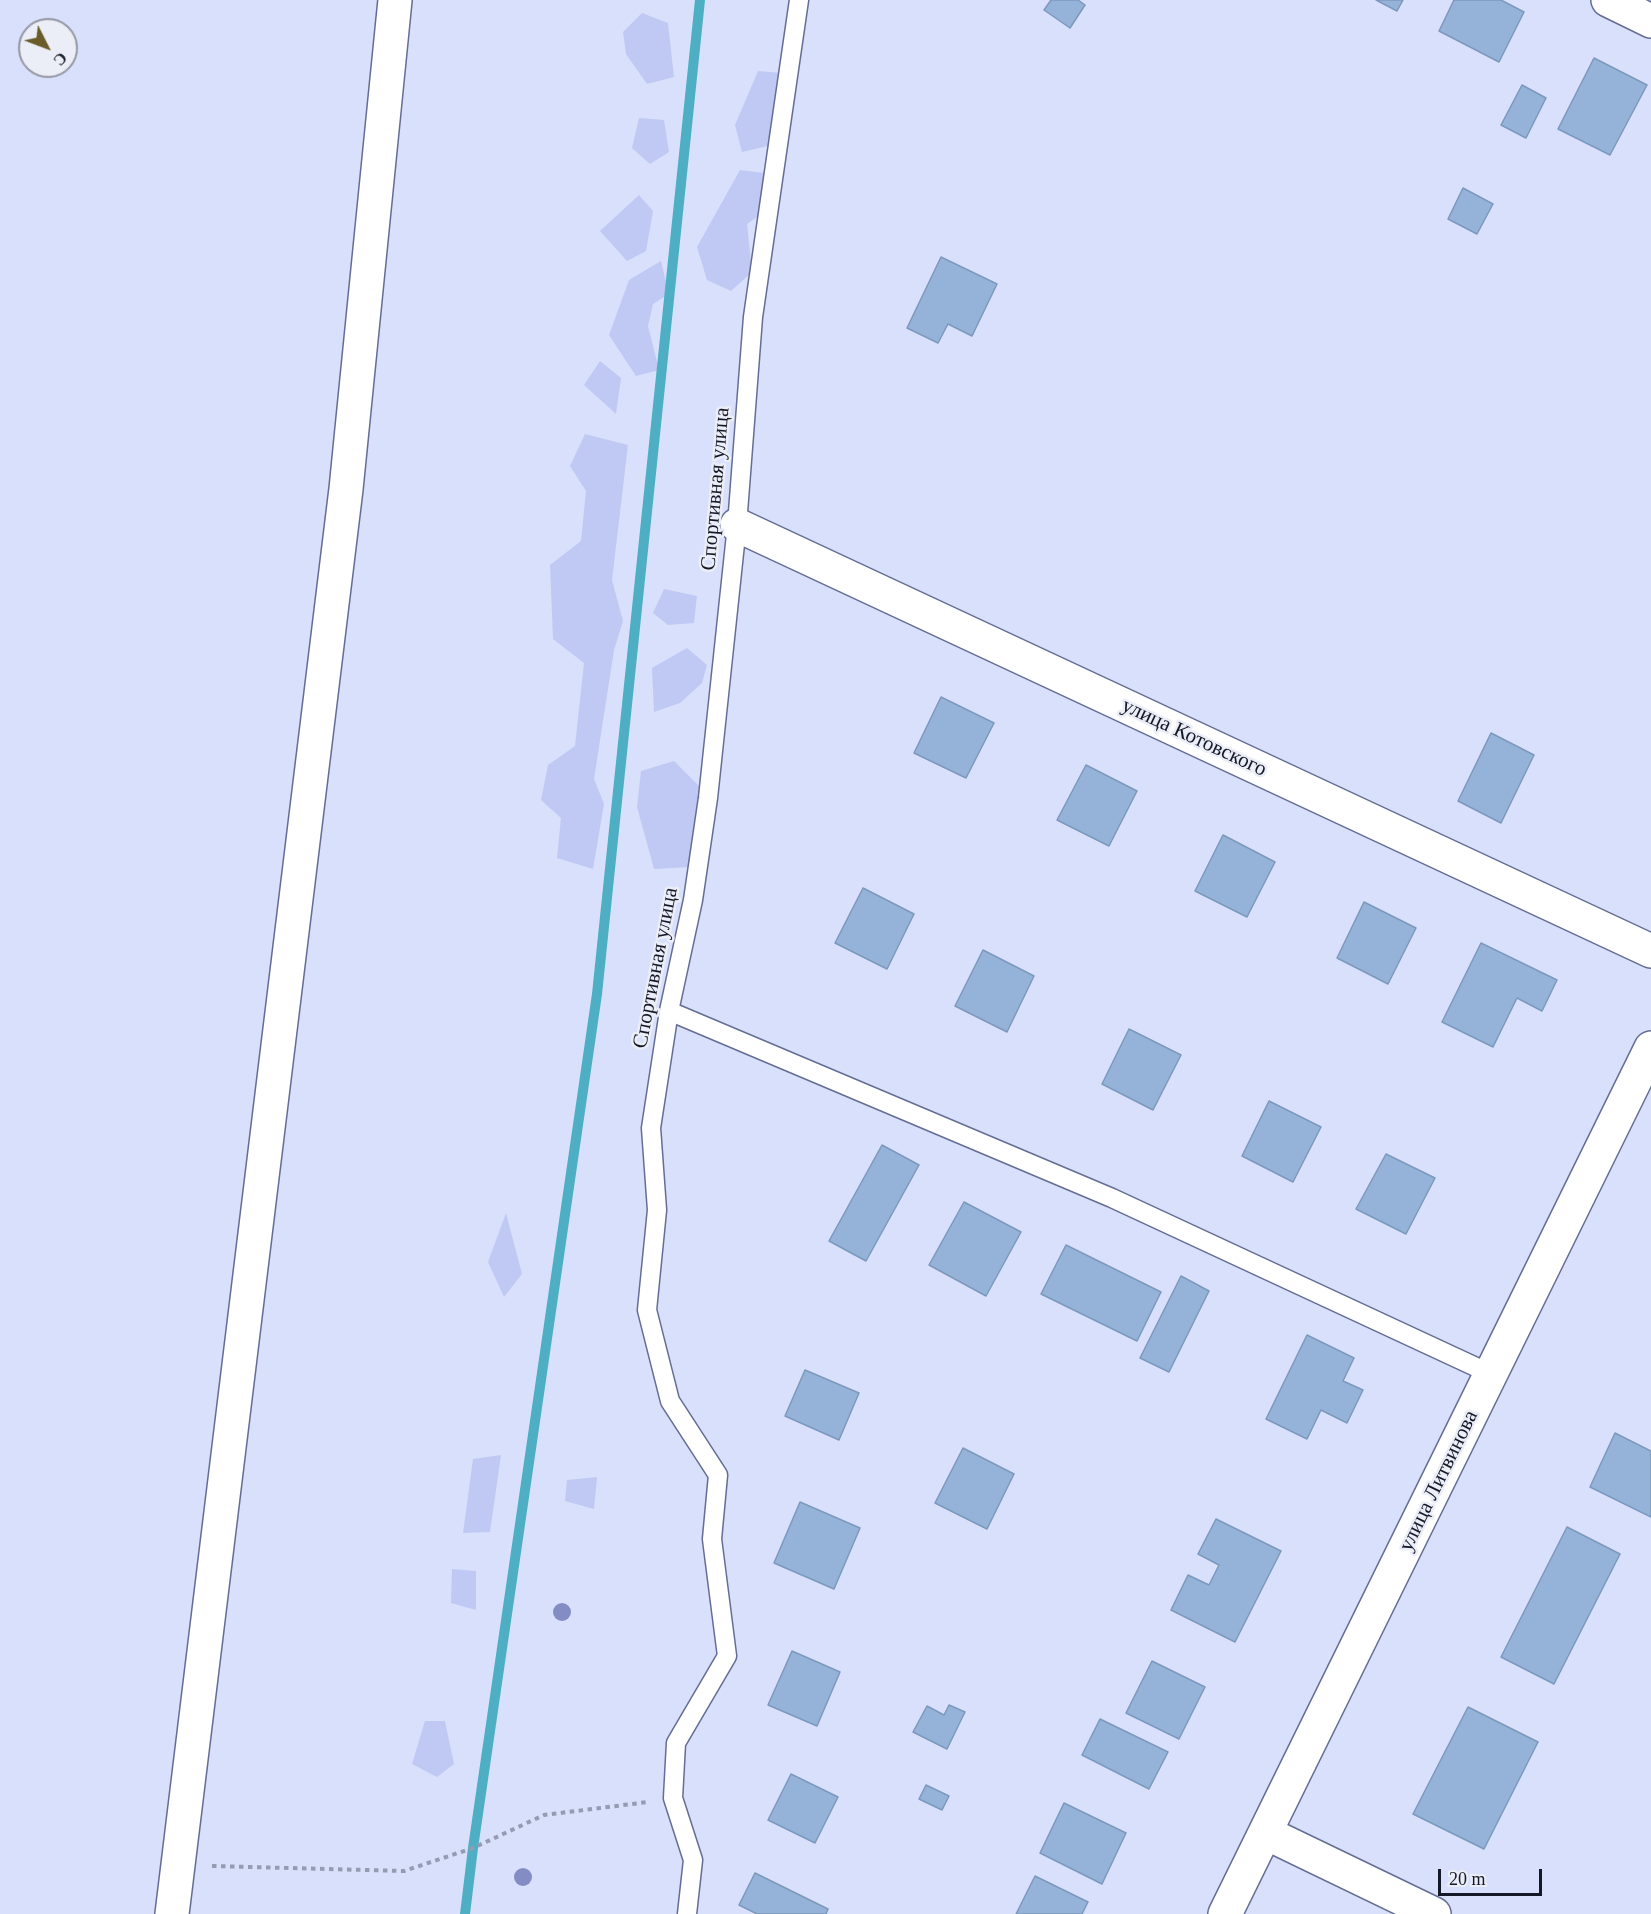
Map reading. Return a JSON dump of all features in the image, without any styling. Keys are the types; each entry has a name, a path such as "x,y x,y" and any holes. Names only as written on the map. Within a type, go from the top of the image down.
{"street":[{"path":"172,1914 346,489 395,0"},
{"path":"1608,0 1651,20"},
{"name":"улица Котовского","path":"737,525 1651,951"},
{"name":"улица Литвинова","path":"1225,1914 1651,1048"},
{"path":"1266,1833 1434,1914"}],"lane":[{"name":"Спортивная улица","path":"687,1914 693,1860 673,1798 676,1743 727,1656 712,1539 718,1475 670,1401 647,1310 657,1210 651,1128 669,1011 693,900 708,798 737,525 753,317 799,0"},
{"path":"669,1011 1112,1198 1491,1374"}],"path":[{"path":"178,1865 404,1871 473,1848 544,1815 673,1798"}],"shaded area":[{"path":"642,13 668,23 674,77 647,84 626,54 623,32"},
{"path":"758,71 782,73 772,145 742,152 735,125"},
{"path":"639,118 664,120 669,152 650,164 632,148"},
{"path":"740,170 764,173 777,186 768,209 747,224 752,272 731,291 707,280 697,247"},
{"path":"639,195 653,211 646,251 627,261 600,231"},
{"path":"661,261 669,294 653,304 648,326 659,370 636,376 609,335 629,280"},
{"path":"600,361 621,378 616,414 584,385"},
{"path":"585,434 628,445 612,580 623,621 614,650 594,779 604,804 593,869 557,858 561,818 541,800 548,765 575,746 584,663 553,639 550,565 581,541 586,491 570,466"},
{"path":"664,589 697,596 694,623 668,625 653,613"},
{"path":"687,648 707,665 702,683 680,703 654,712 652,668"},
{"path":"674,761 705,792 690,867 654,869 637,807 641,771"},
{"path":"506,1213 522,1274 504,1297 488,1262"},
{"path":"501,1455 490,1532 463,1533 473,1459"},
{"path":"597,1477 594,1509 565,1501 567,1480"},
{"path":"452,1569 476,1571 476,1610 451,1603"},
{"path":"425,1721 445,1721 454,1764 437,1777 412,1764"}],"building":[{"path":"1051,0 1078,0 1085,5 1070,28 1044,10"},
{"path":"1376,0 1403,0 1397,11"},
{"path":"1454,0 1501,0 1524,12 1499,62 1439,31"},
{"path":"1594,58 1647,85 1610,155 1558,129"},
{"path":"1522,85 1546,98 1526,138 1501,125"},
{"path":"1463,188 1493,204 1477,234 1448,219"},
{"path":"941,257 997,284 972,336 948,324 938,343 907,328"},
{"path":"941,697 994,723 966,778 914,753"},
{"path":"1491,733 1534,755 1501,823 1458,801"},
{"path":"1086,765 1137,791 1109,846 1057,820"},
{"path":"1223,835 1275,862 1247,917 1195,891"},
{"path":"863,888 914,914 887,969 835,943"},
{"path":"1364,902 1416,928 1388,984 1337,958"},
{"path":"1481,943 1557,980 1542,1011 1517,998 1493,1047 1442,1022"},
{"path":"983,950 1034,976 1007,1032 955,1006"},
{"path":"1129,1029 1181,1055 1153,1110 1102,1084"},
{"path":"1269,1101 1321,1127 1293,1182 1242,1156"},
{"path":"882,1145 919,1165 866,1261 829,1241"},
{"path":"1386,1154 1435,1178 1406,1234 1356,1209"},
{"path":"964,1202 1021,1232 986,1296 929,1265"},
{"path":"1066,1245 1161,1292 1137,1341 1041,1294"},
{"path":"1181,1276 1209,1291 1169,1372 1140,1358"},
{"path":"1307,1335 1354,1358 1343,1381 1363,1390 1347,1423 1321,1410 1307,1439 1266,1419"},
{"path":"805,1370 859,1393 839,1440 785,1416"},
{"path":"1615,1433 1651,1451 1651,1517 1590,1487"},
{"path":"963,1448 1014,1474 987,1529 935,1503"},
{"path":"800,1502 860,1528 834,1589 774,1563"},
{"path":"1216,1519 1281,1551 1235,1642 1171,1610 1188,1575 1209,1585 1219,1565 1198,1554"},
{"path":"1567,1527 1620,1554 1554,1684 1501,1657"},
{"path":"792,1651 840,1672 817,1726 768,1705"},
{"path":"1152,1661 1205,1687 1179,1739 1126,1713"},
{"path":"949,1705 965,1712 947,1749 913,1732 927,1706 944,1715"},
{"path":"1468,1707 1538,1742 1484,1849 1413,1814"},
{"path":"1100,1719 1168,1752 1149,1789 1082,1755"},
{"path":"791,1774 838,1797 815,1843 768,1820"},
{"path":"926,1785 949,1796 942,1810 919,1799"},
{"path":"1064,1803 1126,1833 1102,1884 1040,1853"},
{"path":"755,1873 828,1909 826,1914 757,1914 739,1905"},
{"path":"1035,1876 1088,1902 1082,1914 1016,1914"}],"waterway":[{"path":"465,1914 597,994 700,0"}]}
